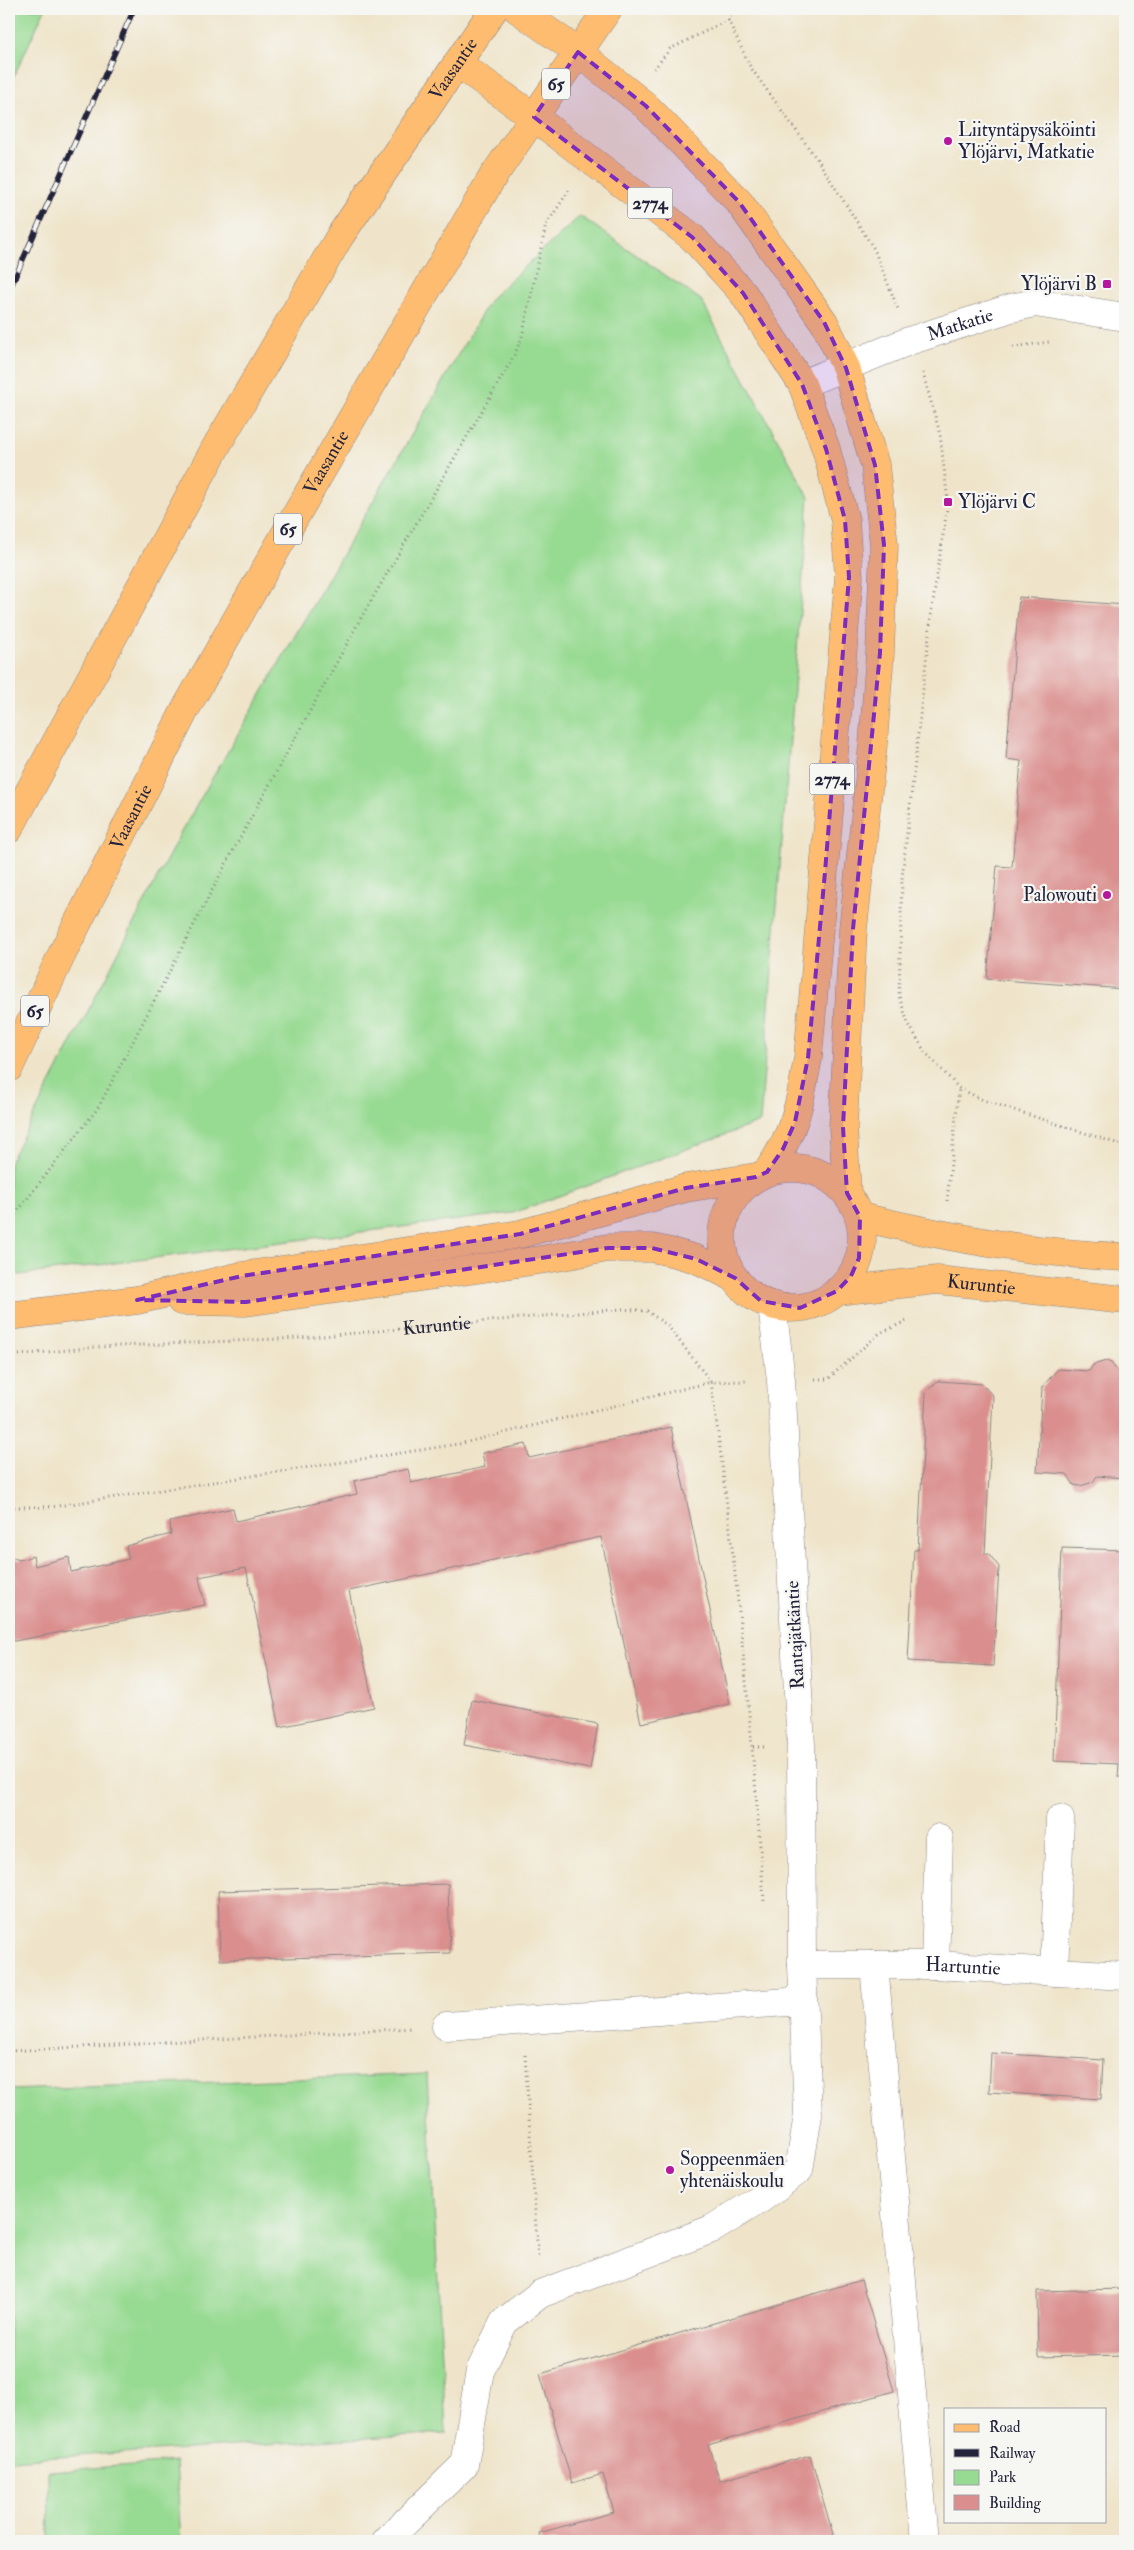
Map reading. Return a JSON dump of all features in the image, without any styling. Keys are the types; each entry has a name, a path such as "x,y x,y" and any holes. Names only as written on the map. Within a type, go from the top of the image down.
{"main road":[{"name":"Vaasantie","path":"9,829 222,436 340,236 494,9"},
{"name":"2774","path":"517,9 578,52 646,106 739,202 824,322 846,368 875,465 884,545 880,654 874,735 852,949 843,1127 847,1193"},
{"name":"Vaasantie","path":"9,1068 62,954 186,708 492,178 608,9"},
{"name":"2774","path":"457,63 534,117 692,238 743,293 802,384 826,449 845,520 849,577 808,1058 795,1122 783,1149 762,1174"},
{"path":"19,1315 137,1300 242,1276 520,1234 686,1188 789,1167 810,1170 831,1178 847,1193 860,1217 862,1238 860,1258 851,1276 837,1291 826,1299 800,1308 772,1305 751,1295 735,1278 723,1255 722,1229 730,1204 737,1194 762,1174"},
{"path":"860,1217 982,1242 1083,1256 1125,1257"},
{"path":"137,1300 246,1302 546,1260 608,1248 652,1248 675,1253 696,1259 735,1278"},
{"name":"Kuruntie","path":"837,1291 937,1280 1125,1300"}],"street":[{"name":"Matkatie","path":"802,384 846,368 909,340 957,324 1035,303 1125,317"},
{"name":"Rantajätkäntie","path":"386,2541 464,2465 480,2371 504,2322 540,2294 712,2229 762,2198 799,2170 808,2115 802,1965 801,1746 781,1380 772,1305"},
{"path":"1054,1972 1060,1819"},
{"path":"935,1965 939,1838"},
{"name":"Hartuntie","path":"802,1965 935,1965 1125,1976"},
{"path":"874,1965 925,2541"},
{"path":"446,2026 803,2000"}],"path":[{"path":"632,95 670,49 728,20 736,9"},
{"path":"9,1222 98,1108 228,860 361,618 514,356 522,337 546,225 589,159"},
{"name":"Kuruntie","path":"11,1356 97,1347 300,1338 622,1309 647,1311 668,1326 711,1382"},
{"path":"9,1507 51,1507 459,1444 711,1382 828,1379 880,1332 915,1318"},
{"path":"711,1382 728,1504 753,1747 764,1904"},
{"path":"523,2019 540,2294"},
{"path":"9,2051 446,2026"}],"highlighted area":[{"path":"578,52 646,106 739,202 824,322 846,368 875,465 884,545 880,653 853,929 843,1127 847,1193 860,1217 859,1258 851,1276 837,1291 800,1308 761,1301 735,1278 696,1259 652,1248 608,1248 246,1302 137,1300 242,1276 520,1234 686,1188 756,1177 767,1172 783,1149 795,1122 808,1058 825,872 849,577 845,520 826,449 802,384 743,293 692,237 534,117"}],"green space":[{"path":"9,9 45,9 9,87"},
{"path":"580,216 701,300 809,497 760,1122 513,1213 19,1275 9,1265 9,1163 180,834 491,298"},
{"path":"427,2074 446,2433 9,2460 9,2090"},
{"path":"176,2462 181,2541 49,2541 48,2471"}],"building":[{"path":"1019,597 1125,605 1125,989 987,979 997,866 1012,867 1021,761 1006,759"},
{"path":"1106,1361 1111,1363 1119,1373 1125,1373 1125,1478 1097,1476 1093,1482 1080,1486 1074,1485 1067,1474 1037,1472 1042,1387 1058,1369 1089,1371 1093,1365"},
{"path":"938,1381 982,1384 993,1396 985,1554 989,1554 999,1567 993,1666 908,1661 914,1550 918,1550 926,1392"},
{"path":"671,1427 730,1704 641,1723 601,1537 349,1591 374,1707 280,1727 246,1568 199,1577 205,1605 9,1642 9,1556 19,1560 33,1556 35,1566 69,1557 71,1572 129,1559 126,1546 171,1534 170,1522 233,1508 236,1521 357,1494 354,1481 408,1469 411,1483 485,1467 482,1453 526,1444 529,1458"},
{"path":"1062,1548 1125,1550 1125,1777 1118,1777 1119,1764 1054,1761"},
{"path":"472,1700 598,1724 590,1769 464,1745"},
{"path":"448,1884 450,1953 220,1960 218,1891"},
{"path":"991,2053 1103,2060 1101,2099 989,2092"},
{"path":"861,2280 894,2391 708,2445 720,2481 810,2455 835,2541 541,2541 539,2533 614,2512 603,2474 572,2483 540,2374"},
{"path":"1125,2289 1125,2355 1038,2357 1037,2291"},
{"path":"1121,2411 1125,2411 1125,2444 1123,2444"}],"railway":[{"path":"9,291 134,9"}],"place":[{"name":"Liityntäpysäköinti Ylöjärvi, Matkatie","path":"948,141"},
{"name":"Ylöjärvi B","path":"1107,284"},
{"name":"Ylöjärvi C","path":"948,502"},
{"name":"Palowouti","path":"1107,895"},
{"name":"Soppeenmäen yhtenäiskoulu","path":"670,2170"}]}
